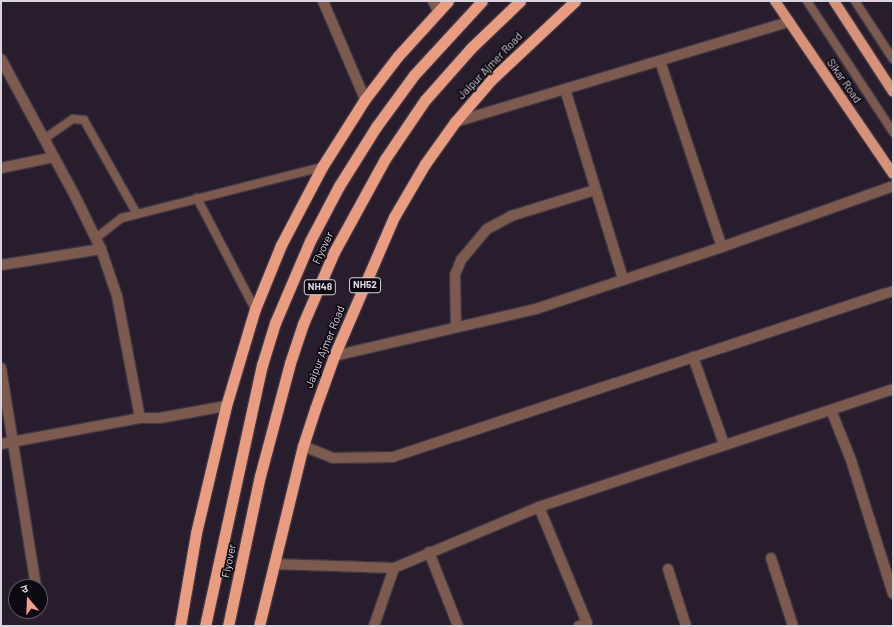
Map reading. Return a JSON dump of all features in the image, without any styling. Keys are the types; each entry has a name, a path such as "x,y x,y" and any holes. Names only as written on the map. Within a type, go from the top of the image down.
{"highway":[{"path":"180,626 196,533 226,406 255,309 281,245 322,167 365,99 436,6 448,1"},
{"name":"Flyover","path":"205,626 262,365 275,323 310,241 339,186 376,127 414,74 482,1"},
{"name":"Flyover","path":"228,626 260,476 290,363 303,324 334,252 385,159 425,100 471,48 520,1"},
{"name":"Jaipur Ajmer Road","path":"259,626 303,446 334,356 394,217 425,164 455,122 491,80 575,1"}],"main road":[{"name":"Sikar Road","path":"775,1 893,174"},
{"path":"834,1 893,92"}],"street":[{"path":"323,1 365,99"},
{"path":"455,122 789,22"},
{"path":"1,58 101,249 117,296 131,358 140,418"},
{"path":"660,61 722,247"},
{"path":"565,89 623,279"},
{"path":"1,168 54,157"},
{"path":"334,356 536,309 722,247 893,186"},
{"path":"456,328 455,275 461,260 487,228 511,216 595,190"},
{"path":"1,265 101,249"},
{"path":"303,446 333,458 393,457 893,291"},
{"path":"693,357 724,444"},
{"path":"1,368 35,579"},
{"path":"274,564 394,568 539,507 724,444 893,389"},
{"path":"1,444 140,418 160,418 226,406"},
{"path":"831,410 851,460 893,594"},
{"path":"539,507 587,623 579,626"},
{"path":"429,552 458,626"},
{"path":"771,558 793,626"},
{"path":"374,626 394,568"},
{"path":"668,569 686,626"}],"lane":[{"path":"807,1 893,132"},
{"path":"855,1 893,59"},
{"path":"44,139 73,119 84,120 137,214"},
{"path":"96,238 122,218 322,167"},
{"path":"197,198 255,309"}]}
